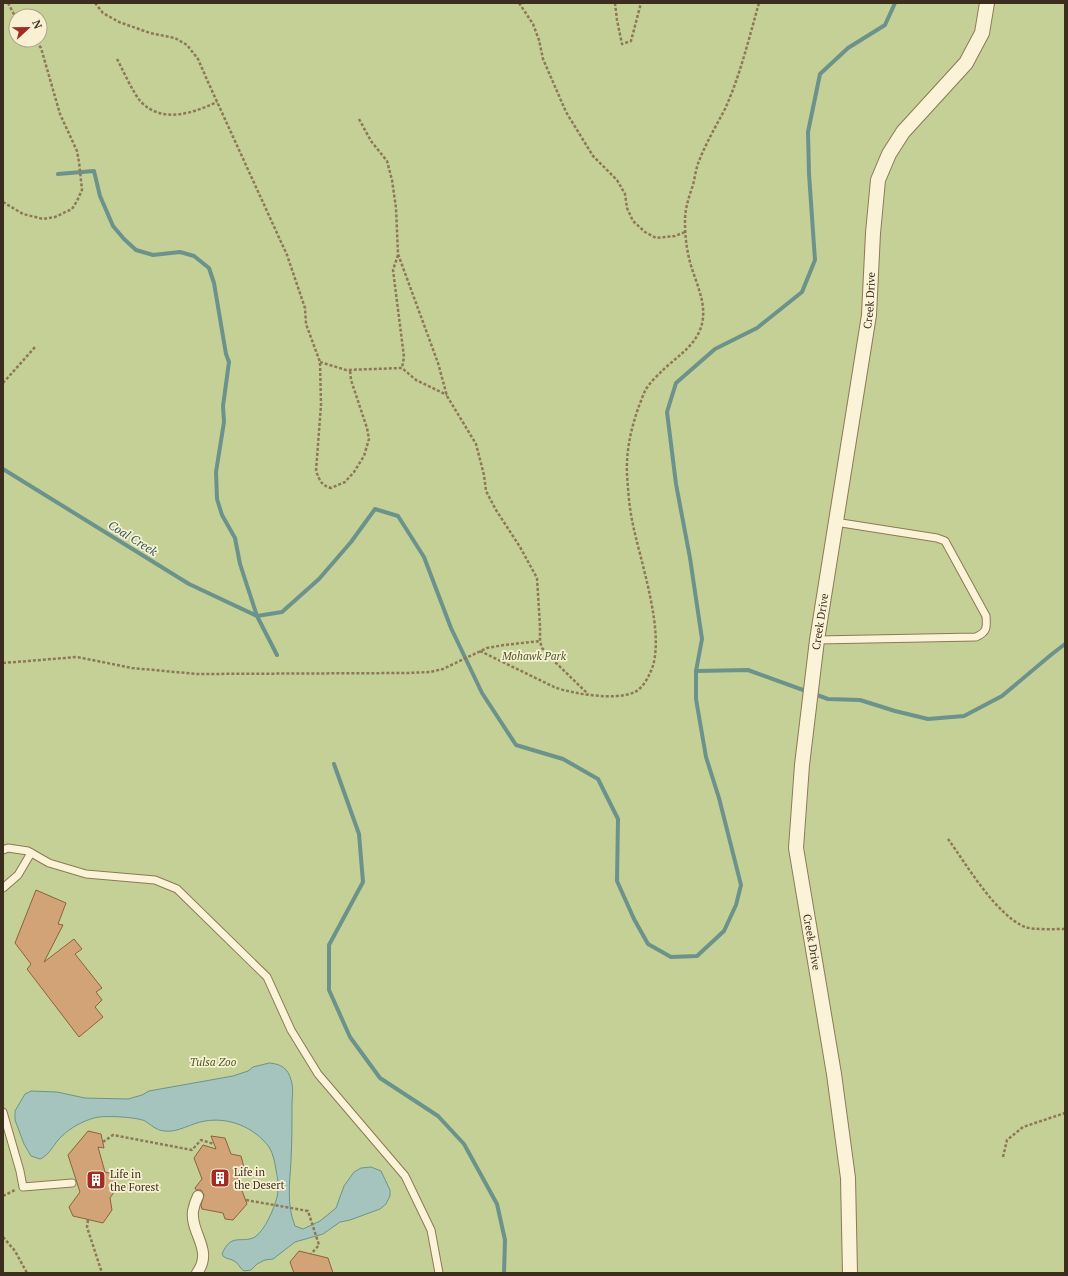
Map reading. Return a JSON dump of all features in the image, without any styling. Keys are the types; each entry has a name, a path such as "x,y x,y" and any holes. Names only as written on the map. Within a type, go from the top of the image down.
{"street":[{"name":"Creek Drive","path":"850,1273 848,1178 834,1074 796,848 802,765 817,640 868,315 878,180 889,154 903,132 966,63 982,33 987,3"},
{"path":"197,1273 203,1263 204,1254 195,1227 193,1211 198,1196"}],"lane":[{"path":"817,640 976,637 983,634 987,626 986,616 945,541 937,538 835,522"},
{"path":"3,850 8,848 28,851 49,863 86,874 155,880 177,889 267,977 291,1030 318,1074 405,1176 431,1230 439,1273"},
{"path":"3,888 18,875 31,852"},
{"path":"3,1112 20,1171 23,1187 72,1182"}],"path":[{"path":"96,3 103,14 119,22 150,33 175,38 187,45 198,59 287,255 305,308 306,324 320,362 321,405 316,471 320,481 325,486 331,488 345,482 354,472 364,456 369,439 367,428 351,380 350,370"},
{"path":"519,3 533,24 539,40 543,59 566,112 593,156 617,180 625,194 627,208 633,221 645,232 656,238 675,236 685,232"},
{"path":"615,3 622,44 631,41 641,3"},
{"path":"480,651 554,687 566,691 588,694 610,696 625,695 636,691 645,682 651,671 656,657 656,631 646,579 631,518 627,474 628,446 635,417 646,389 664,369 689,348 700,330 703,320 702,301 697,279 689,260 685,239 685,218 688,200 698,163 709,137 728,101 736,79 759,3"},
{"path":"3,202 23,214 43,219 55,217 72,209 82,190 77,151 60,114 41,48"},
{"path":"117,59 141,102 154,111 183,115 201,110 217,102"},
{"path":"359,119 371,141 387,161 392,180 396,208 398,254 438,363 447,396 476,444 486,491 496,510 520,547 536,578 540,641 542,648 588,694"},
{"path":"398,254 393,270 404,357 402,368"},
{"path":"3,383 36,346"},
{"path":"320,362 350,370 402,368 416,380 447,396"},
{"path":"3,663 77,657 132,668 197,674 407,673 430,672 443,669 487,648 540,641"},
{"path":"948,839 993,902 1004,914 1026,927 1065,929"},
{"path":"1003,1157 1007,1140 1023,1127 1065,1113"},
{"path":"103,1142 113,1135 192,1150 201,1140 214,1144"},
{"path":"246,1200 308,1211 319,1245 311,1254"},
{"path":"88,1220 87,1226 102,1273"},
{"path":"3,1237 14,1251 27,1273"},
{"path":"3,1243 7,1242"}],"green space":[{"name":"Mohawk Park","path":"3,3 1065,3 1065,1273 3,1273"}],"water":[{"path":"269,1063 277,1064 288,1072 292,1086 292,1146 289,1193 290,1210 295,1226 303,1229 320,1221 336,1208 344,1186 354,1172 361,1168 371,1167 381,1171 390,1190 390,1196 386,1204 380,1209 340,1222 323,1234 295,1242 273,1259 265,1260 257,1264 251,1270 244,1271 236,1262 224,1257 222,1254 225,1247 229,1243 237,1240 250,1239 259,1234 269,1219 277,1197 278,1180 272,1152 263,1140 256,1134 232,1122 214,1120 200,1122 174,1131 164,1131 145,1121 135,1118 98,1117 85,1121 69,1130 59,1139 47,1155 40,1159 31,1156 24,1144 15,1120 15,1111 25,1094 31,1091 57,1092 85,1098 128,1099 142,1095 149,1091 233,1076 248,1071 253,1067"}],"building":[{"path":"36,890 66,903 58,924 63,925 44,962 74,939 82,949 75,954 102,988 96,992 102,1000 95,1007 103,1017 79,1037 27,969 31,964 15,943"},
{"name":"Life in the Forest","path":"88,1131 101,1134 104,1148 98,1147 105,1172 114,1174 118,1186 110,1198 112,1210 103,1223 73,1216 69,1207 80,1192 68,1155"},
{"name":"Life in the Desert","path":"211,1136 225,1138 231,1154 241,1156 245,1171 237,1177 247,1204 233,1220 225,1219 223,1213 202,1209 201,1205 204,1195 201,1190 196,1190 195,1188 202,1179 194,1158 203,1145 216,1149"},
{"path":"299,1251 328,1258 333,1273 294,1273 290,1262"}],"waterway":[{"path":"257,616 282,612 319,579 351,542 375,509 398,516 424,557 451,628 482,693 516,745 563,759 598,779 618,819 617,881 634,919 648,944 671,957 697,956 724,931 736,905 741,885 719,798 706,757 696,699 696,671 702,639 690,558 676,484 667,412 676,383 715,349 757,328 802,292 815,260 809,174 808,132 820,74 848,48 885,25 895,3"},
{"path":"58,174 94,171 100,196 113,226 136,250 153,255 180,252 194,256 209,268 214,283 226,354 229,362 223,406 224,422 216,472 217,499 222,515 235,538 240,564 257,616 277,655"},
{"name":"Coal Creek","path":"3,469 189,584 257,616"},
{"path":"696,671 748,670 828,699 860,700 928,719 964,716 1002,696 1065,644"},
{"path":"334,764 359,834 363,882 329,945 329,990 350,1037 380,1078 438,1116 464,1144 497,1204 505,1240 504,1273"}],"place":[{"name":"Life in the Desert","path":"220,1178"},
{"name":"Life in the Forest","path":"96,1180"}],"park label":[{"name":"Tulsa Zoo","path":"213,1062"}]}
